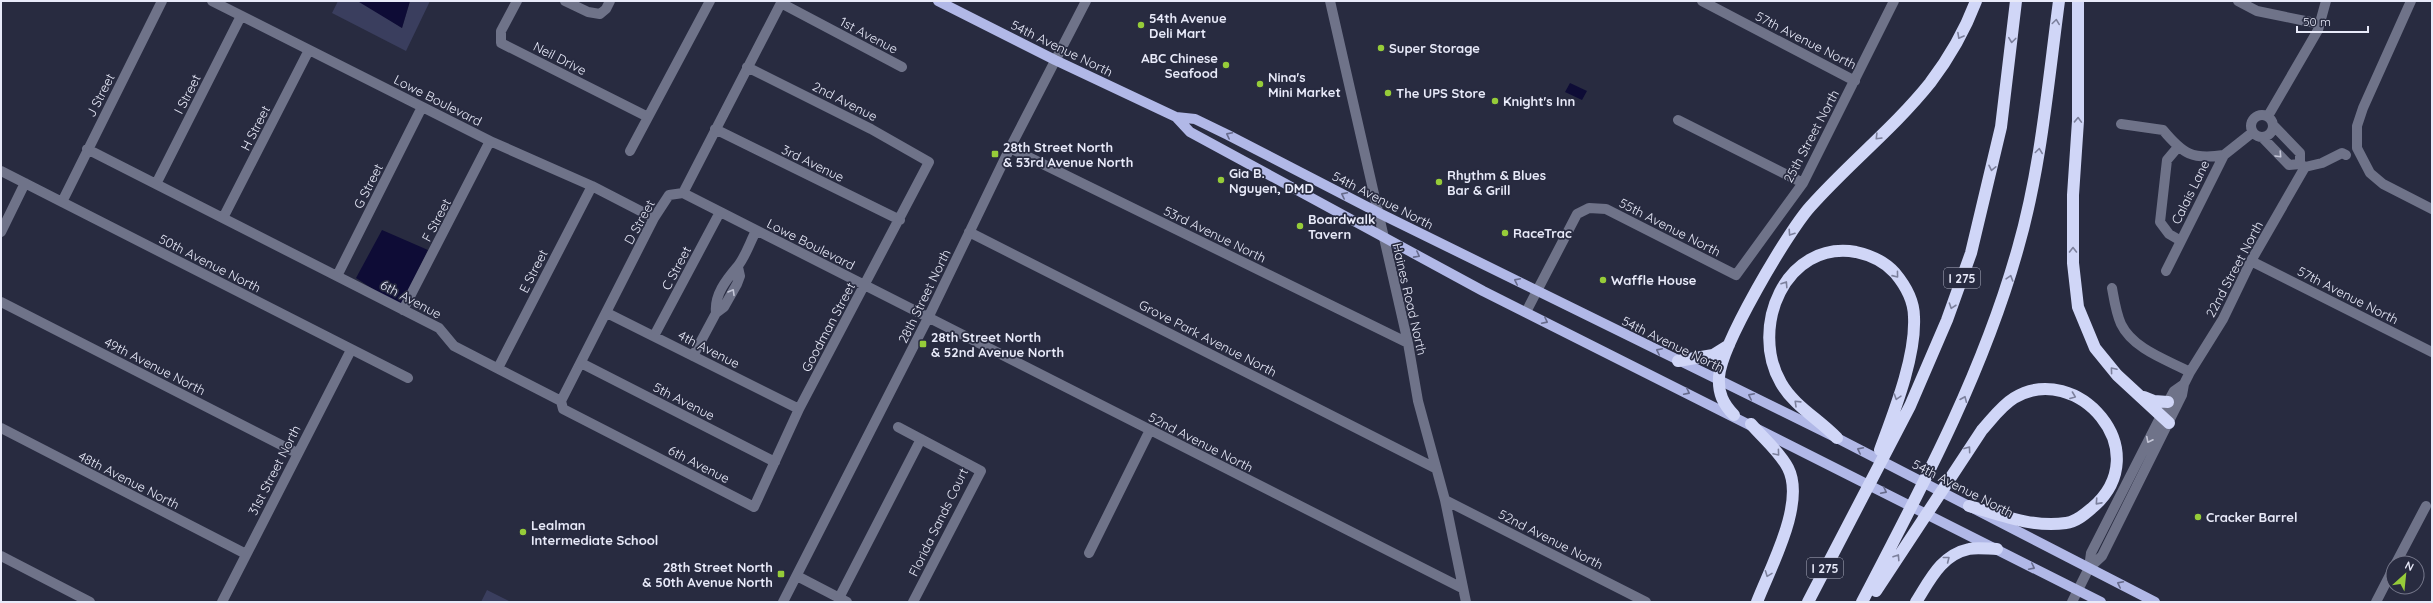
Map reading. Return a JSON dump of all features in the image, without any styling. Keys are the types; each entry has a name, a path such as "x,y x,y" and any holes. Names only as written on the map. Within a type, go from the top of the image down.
{"highway":[{"path":"1734,415 1721,398 1719,381 1729,345 1790,233 1809,208 1929,84 1962,34 1976,1"},
{"name":"I 275","path":"1808,602 1910,406 1947,320 1971,253 2001,126 2016,1"},
{"path":"1862,602 1956,417 2007,286 2029,205 2037,164 2059,1"},
{"path":"2078,1 2078,121 2073,195 2073,263 2078,307 2095,348 2117,375 2142,396 2165,419"},
{"path":"1836,438 1791,397 1781,383 1773,366 1769,322 1775,299 1786,280 1798,268 1831,252 1848,251 1865,254 1879,260 1899,277 1911,301 1915,333 1912,352 1884,438 1843,535"},
{"path":"1678,361 1713,355 1729,345"},
{"path":"1868,602 1982,430 2003,406 2015,398 2030,392 2051,390 2075,396 2092,406 2108,424 2116,446 2117,469 2110,487 2098,502 2083,516 2068,523 2040,525 1969,506"},
{"path":"2142,396 2154,401 2168,402"},
{"path":"1751,424 1788,468 1793,492 1793,505 1789,521 1757,602"},
{"path":"1916,602 1939,566 1951,556 1970,548 1997,549"}],"main road":[{"name":"54th Avenue North","path":"938,1 1055,60 1176,117 1195,119 1379,213 1836,438 2155,602"},
{"name":"54th Avenue North","path":"1176,117 1190,132 1383,237 1526,312 1734,415 2101,602"}],"street":[{"name":"J Street","path":"62,202 87,149 162,1"},
{"name":"Lowe Boulevard","path":"212,1 422,108 490,141 592,186 654,218"},
{"name":"Neil Drive","path":"517,1 501,31 501,43 648,117"},
{"path":"564,1 588,12 600,14 606,10 610,1"},
{"path":"630,151 710,1"},
{"name":"28th Street North","path":"783,602 928,318 1010,148 1086,1"},
{"name":"Haines Road North","path":"1330,1 1408,343 1418,402 1445,500 1466,602"},
{"name":"57th Avenue North","path":"1702,1 1855,81"},
{"name":"25th Street North","path":"1736,275 1803,183 1894,1"},
{"path":"2238,1 2257,11 2320,24"},
{"path":"2262,137 2272,132 2271,121 2313,41 2320,24 2326,1"},
{"path":"2411,1 2363,108 2357,126 2357,148 2370,173 2383,184 2432,209"},
{"name":"1st Avenue","path":"747,67 781,3 902,67"},
{"name":"I Street","path":"156,184 241,16"},
{"name":"H Street","path":"223,218 309,50"},
{"path":"683,193 747,67"},
{"name":"2nd Avenue","path":"747,67 871,129 929,162"},
{"name":"G Street","path":"337,276 422,108"},
{"path":"2302,165 2300,153 2271,121 2261,115 2254,118 2251,125 2253,132 2262,137 2288,165 2302,165 2322,163 2342,153 2346,155 2357,148"},
{"path":"1678,120 1803,183"},
{"name":"Calais Lane","path":"2120,124 2163,130 2183,152 2195,156 2209,157 2224,155"},
{"name":"3rd Avenue","path":"715,129 900,220"},
{"name":"Calais Lane","path":"2166,271 2224,155 2253,132"},
{"name":"F Street","path":"403,310 490,141"},
{"name":"Calais Lane","path":"2178,147 2167,160 2160,222 2168,234 2181,241"},
{"name":"53rd Avenue North","path":"1010,148 1408,343"},
{"name":"6th Avenue","path":"87,149 439,328 454,346 561,401 563,409 754,507"},
{"name":"Goodman Street","path":"754,507 799,409 900,220 929,162"},
{"name":"22nd Street North","path":"2072,602 2089,568 2102,556 2165,419 2182,394 2184,384 2190,372 2223,318 2251,261 2302,165"},
{"name":"50th Avenue North","path":"1,171 408,378"},
{"path":"1,232 25,183"},
{"name":"E Street","path":"498,368 592,186"},
{"name":"Lowe Boulevard","path":"683,193 928,318"},
{"name":"D Street","path":"561,401 654,218 669,195 683,193"},
{"name":"55th Avenue North","path":"1537,291 1577,214 1589,208 1606,210 1736,275"},
{"name":"C Street","path":"654,336 720,212"},
{"path":"693,356 716,313 724,307 737,284 740,276 738,267 756,231"},
{"name":"Grove Park Avenue North","path":"969,232 1436,468"},
{"name":"57th Avenue North","path":"2251,261 2432,352"},
{"path":"2112,288 2121,323 2128,334 2145,349 2190,372"},
{"path":"1526,312 1537,291"},
{"name":"49th Avenue North","path":"1,302 297,453"},
{"name":"4th Avenue","path":"607,313 799,409"},
{"name":"52nd Avenue North","path":"928,318 1462,588"},
{"name":"31st Street North","path":"222,602 351,350"},
{"name":"5th Avenue","path":"581,363 775,462"},
{"name":"22nd Street North","path":"2165,419 2168,402 2174,391 2184,384"},
{"name":"Florida Sands Court","path":"898,427 981,471 913,602"},
{"name":"48th Avenue North","path":"1,428 246,554"},
{"path":"1089,553 1150,430"},
{"path":"797,576 843,600 921,439"},
{"name":"52nd Avenue North","path":"1445,500 1646,602"},
{"path":"2400,555 2426,506"},
{"path":"1,556 90,602"},
{"path":"2376,602 2385,585"}],"shaded area":[{"path":"338,1 360,1 402,28 410,1 430,1 406,51 332,13"},
{"path":"410,1 402,28 359,2"},
{"path":"1570,83 1587,91 1582,100 1565,92"},
{"path":"382,230 428,250 400,307 356,278"},
{"path":"487,590 511,602 481,602"}],"place":[{"name":"54th Avenue Deli Mart","path":"1141,25"},
{"name":"Super Storage","path":"1381,48"},
{"name":"ABC Chinese Seafood","path":"1226,65"},
{"name":"Nina's Mini Market","path":"1260,84"},
{"name":"The UPS Store","path":"1388,93"},
{"name":"Knight's Inn","path":"1495,101"},
{"name":"28th Street North & 53rd Avenue North","path":"995,154"},
{"name":"Gia B. Nguyen, DMD","path":"1221,180"},
{"name":"Rhythm & Blues Bar & Grill","path":"1439,182"},
{"name":"Boardwalk Tavern","path":"1300,226"},
{"name":"RaceTrac","path":"1505,233"},
{"name":"Waffle House","path":"1603,280"},
{"name":"28th Street North & 52nd Avenue North","path":"923,344"},
{"name":"Cracker Barrel","path":"2198,517"},
{"name":"Lealman Intermediate School","path":"523,532"},
{"name":"28th Street North & 50th Avenue North","path":"781,574"}]}
